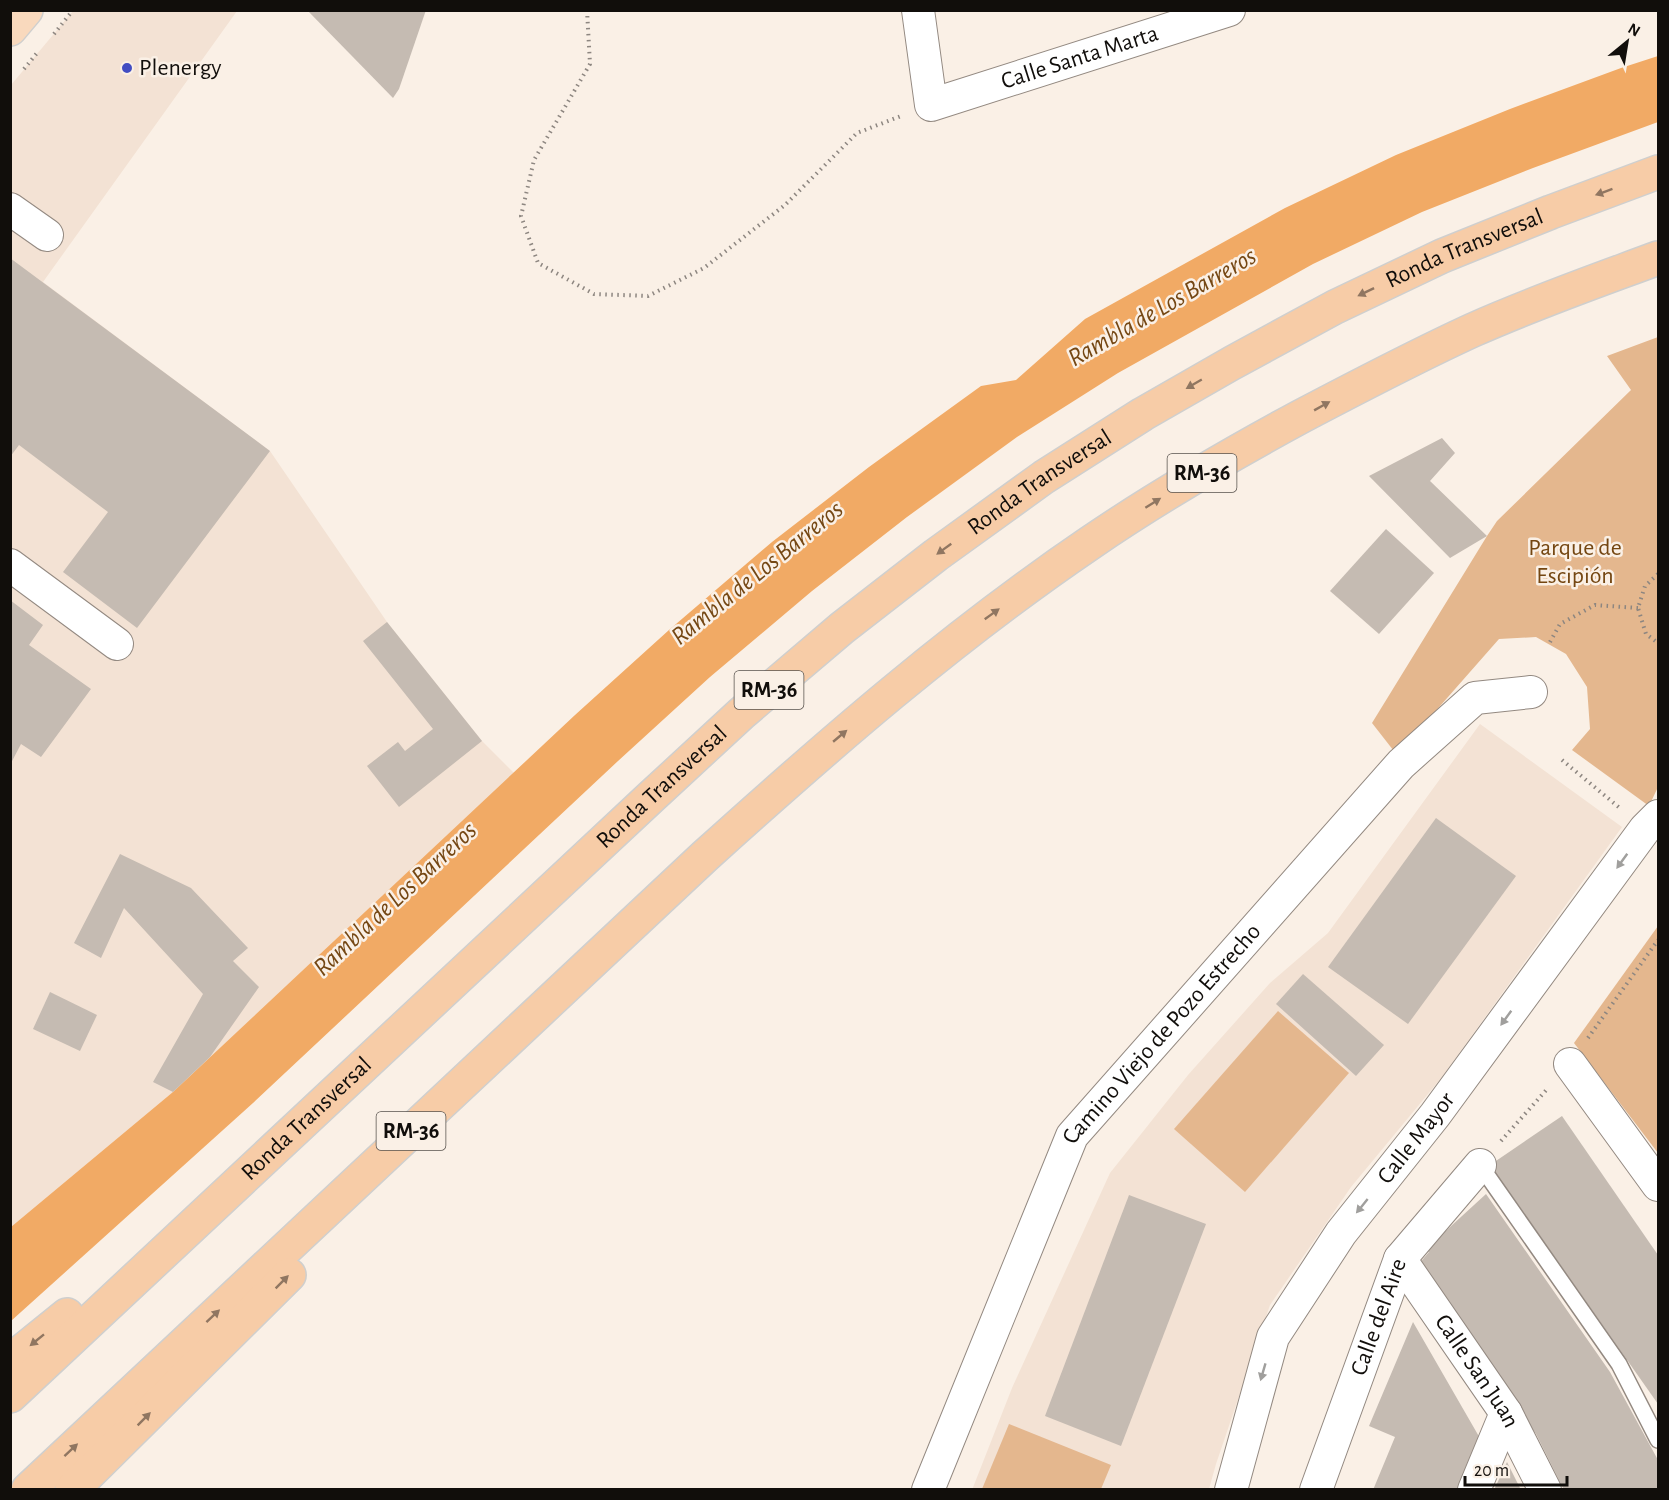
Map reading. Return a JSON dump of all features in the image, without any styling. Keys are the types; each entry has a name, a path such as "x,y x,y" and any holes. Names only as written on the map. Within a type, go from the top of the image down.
{"highway":[{"name":"Ronda Transversal","path":"10,1396 742,713 852,621 936,555 1044,477 1143,414 1335,307 1442,256 1659,172"},
{"name":"RM-36","path":"28,1490 670,888 796,774 893,691 985,620 1090,543 1185,483 1372,378 1474,329 1659,258"},
{"path":"72,1490 796,774"},
{"path":"10,1361 294,1130"}],"main road":[{"path":"10,29 26,10"}],"street":[{"path":"918,10 931,105"},
{"name":"Calle Santa Marta","path":"931,105 1229,10"},
{"path":"10,209 47,235"},
{"path":"10,565 117,644"},
{"name":"Camino Viejo de Pozo Estrecho","path":"928,1490 1072,1136 1401,764 1475,698 1531,692"},
{"name":"Calle Mayor","path":"1231,1490 1273,1337 1341,1233 1435,1115 1652,823"},
{"path":"1570,1064 1659,1185"},
{"name":"Calle del Aire","path":"1316,1490 1400,1260 1480,1166"},
{"name":"Calle San Juan","path":"1400,1260 1506,1413 1545,1490"},
{"path":"1474,1490 1506,1413"}],"lane":[{"path":"1480,1166 1619,1364 1659,1440"}],"path":[{"path":"587,10 590,64 534,160 521,216 538,263 594,294 648,296 704,268 784,205 857,133 931,105"},
{"path":"1659,574 1645,586 1638,608 1646,634 1659,643"},
{"path":"1550,642 1560,624 1595,604 1638,608"},
{"path":"1562,760 1652,823"}],"shaded area":[{"path":"73,11 237,11 43,282 270,451 387,622 482,741 537,796 11,1270 11,85"},
{"path":"1480,724 1622,827 1442,1077 1351,1187 1270,1305 1209,1489 972,1490 1012,1388 1110,1173 1188,1075 1270,983 1328,933"}],"green space":[{"name":"Parque de Escipión","path":"1658,337 1658,787 1649,806 1572,750 1590,729 1587,687 1566,654 1536,637 1499,639 1397,755 1372,723 1487,536 1497,521 1631,390 1607,356"},
{"path":"1658,926 1658,1153 1574,1043"},
{"path":"1278,1011 1349,1073 1245,1192 1174,1129"},
{"path":"1009,1424 1111,1465 1101,1489 982,1489"}],"water":[{"name":"Rambla de Los Barreros","path":"1658,56 1658,122 1422,212 1313,264 1118,373 1017,437 907,517 812,591 710,677 253,1103 11,1321 11,1227 173,1092 575,715 669,630 772,542 869,467 981,386 1016,380 1085,319 1285,208 1396,155 1510,109"}],"building":[{"path":"307,10 426,10 399,89 393,98"},
{"path":"10,258 270,451 137,628 63,572 108,512 19,445 10,457"},
{"path":"1442,438 1455,453 1430,481 1487,536 1450,558 1369,476"},
{"path":"1386,529 1434,573 1379,634 1330,591"},
{"path":"10,600 43,625 29,645 91,689 41,757 21,744 10,765"},
{"path":"387,622 482,741 399,807 367,766 398,742 405,751 433,729 363,641"},
{"path":"1436,818 1516,876 1408,1024 1328,967"},
{"path":"120,854 191,888 248,948 233,961 259,987 210,1057 173,1092 153,1082 203,994 124,908 101,958 74,943"},
{"path":"1303,974 1384,1045 1356,1076 1276,1004"},
{"path":"50,992 97,1015 80,1051 33,1029"},
{"path":"1562,1116 1658,1255 1658,1404 1490,1165"},
{"path":"1486,1194 1610,1372 1658,1460 1658,1490 1564,1490 1536,1434 1417,1266 1429,1252 1426,1249"},
{"path":"1129,1195 1206,1224 1121,1446 1045,1416"},
{"path":"1413,1322 1481,1440 1459,1490 1373,1490 1395,1437 1369,1426"},
{"path":"1507,1462 1521,1490 1494,1490"}],"place":[{"name":"Plenergy","path":"127,68"}]}
